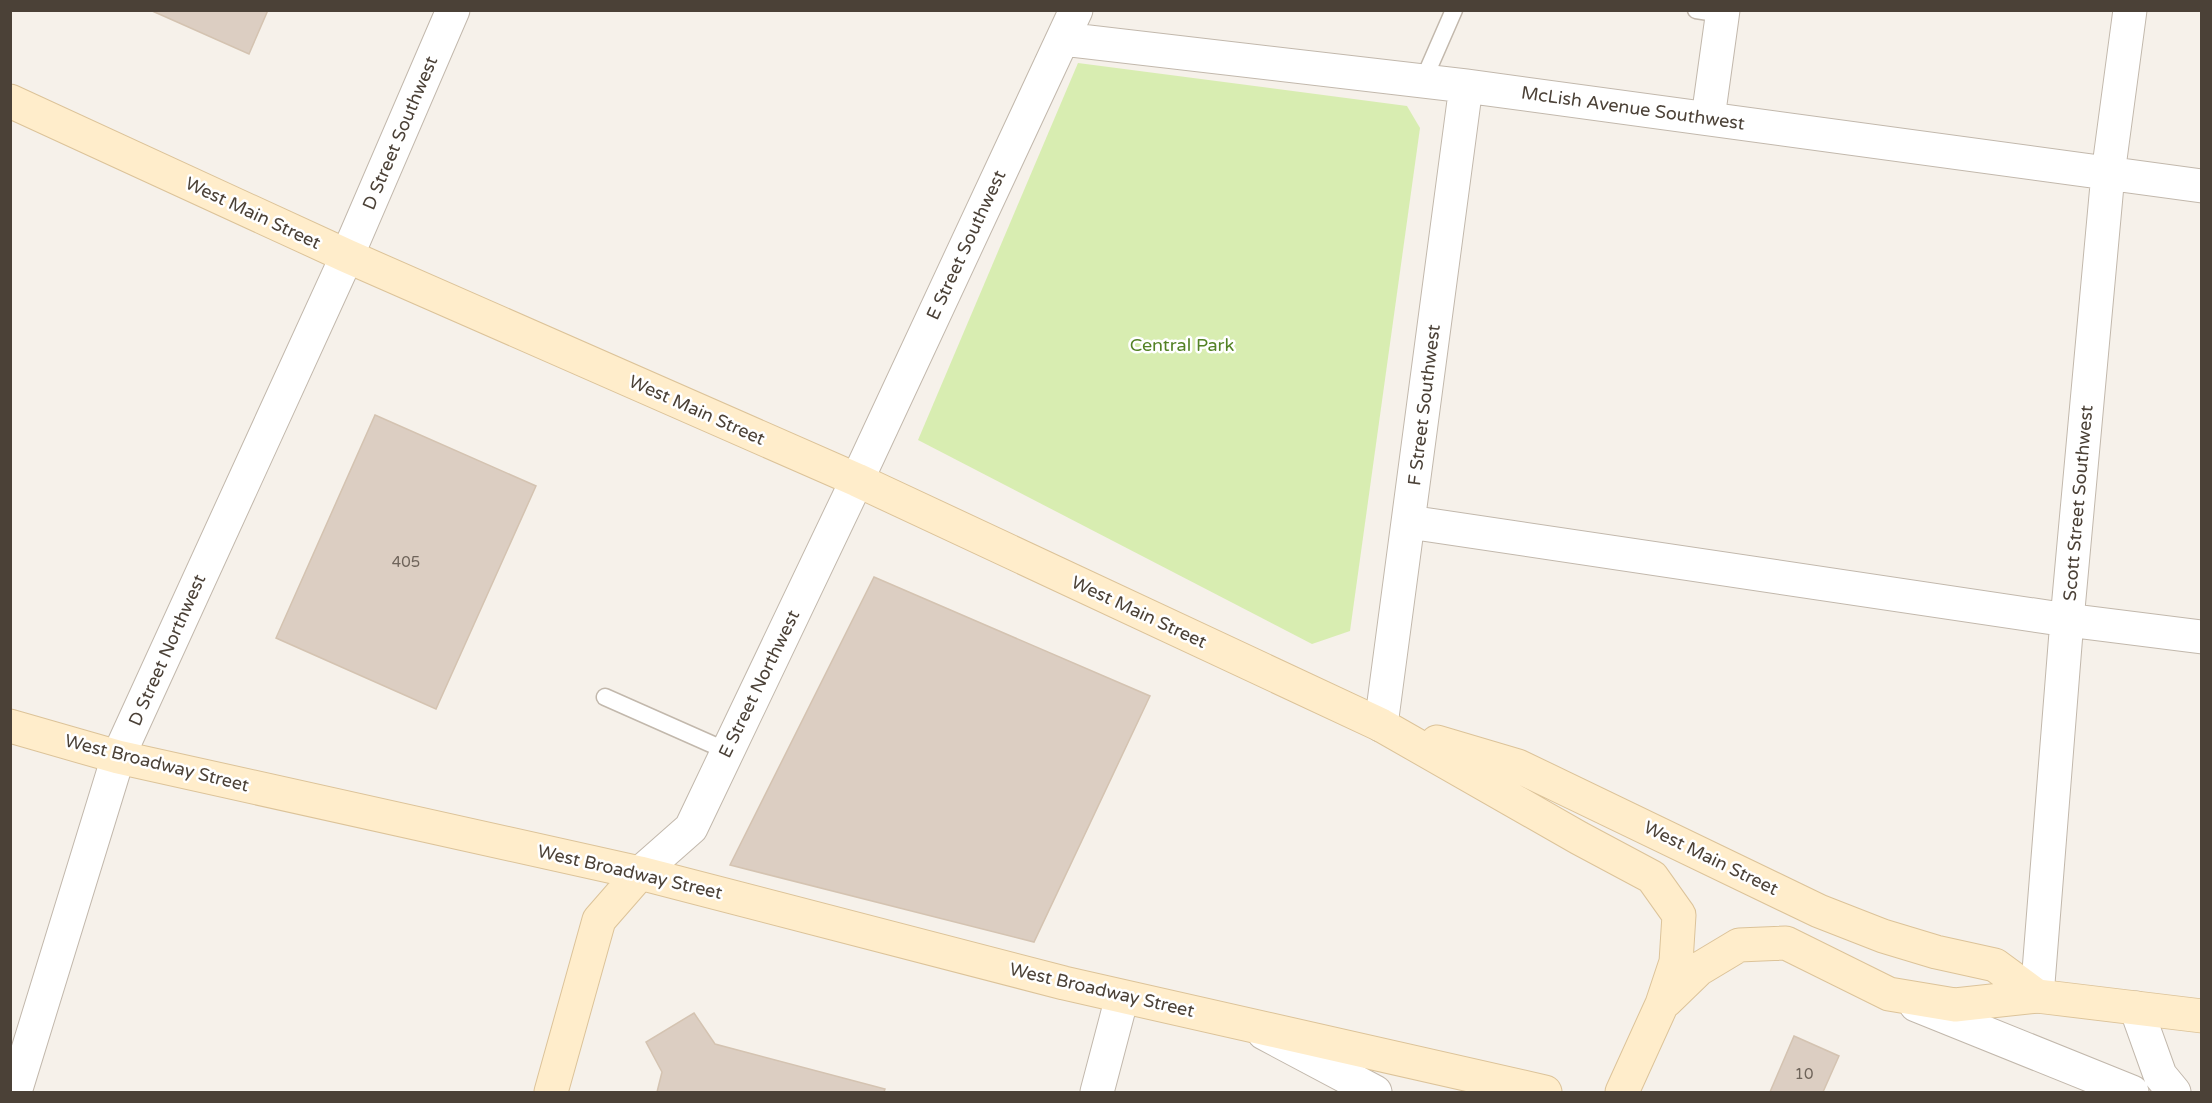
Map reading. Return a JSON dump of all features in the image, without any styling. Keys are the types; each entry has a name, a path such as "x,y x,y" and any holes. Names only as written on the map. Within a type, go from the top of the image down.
{"main road":[{"name":"West Main Street","path":"10,101 347,256 857,480 1381,725 1652,877 1679,915 1677,962 1662,1004 1622,1092"},
{"name":"West Main Street","path":"1381,725 1518,766 1819,910 1882,936 1936,952 1995,965 2037,996"},
{"name":"West Broadway Street","path":"10,726 118,757 640,873 1122,997 1545,1092"},
{"path":"551,1092 599,920 640,873"},
{"path":"1662,1004 1699,969 1739,945 1786,943 1889,994 1955,1005 2037,996 2202,1016"}],"street":[{"name":"D Street Southwest","path":"347,256 453,10"},
{"name":"Scott Street Southwest","path":"2037,996 2067,620 2108,174 2130,10"},
{"path":"1708,118 1714,12"},
{"name":"McLish Avenue Southwest","path":"1069,25 1423,81 2202,186"},
{"name":"E Street Southwest","path":"857,480 1069,25"},
{"name":"F Street Southwest","path":"1381,725 1466,86"},
{"name":"D Street Northwest","path":"15,1092 118,757 347,256"},
{"name":"E Street Northwest","path":"640,873 691,828 857,480"},
{"path":"1408,522 2067,620 2202,637"},
{"path":"1889,994 2132,1092"},
{"path":"1097,1092 1122,997"},
{"path":"2136,1008 2160,1076 2174,1092"},
{"name":"West Broadway Street","path":"1249,1025 1375,1092"}],"lane":[{"path":"1423,81 1454,10"},
{"path":"605,697 727,751"}],"green space":[{"name":"Central Park","path":"1078,63 1407,106 1420,128 1350,631 1312,644 918,440"}],"building":[{"path":"150,10 268,10 249,54"},
{"path":"375,415 536,486 436,709 276,638"},
{"path":"874,577 1150,696 1034,942 730,865"},
{"path":"694,1013 715,1044 885,1089 884,1092 657,1092 662,1072 646,1042"},
{"path":"1794,1036 1839,1056 1823,1092 1770,1092"}]}
